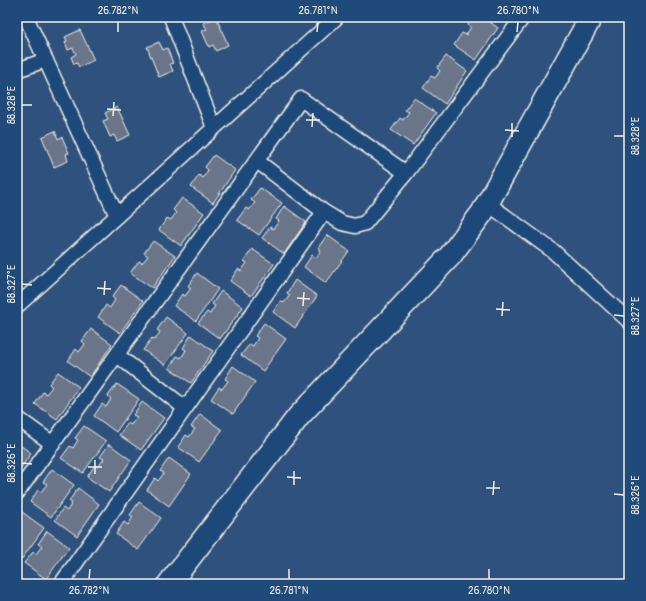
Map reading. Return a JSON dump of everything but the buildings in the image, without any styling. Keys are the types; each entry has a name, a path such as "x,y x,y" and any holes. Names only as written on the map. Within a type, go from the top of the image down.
{"main road":[{"path":"173,583 299,416 450,256 482,213 591,17"}],"street":[{"path":"26,17 117,216"},
{"path":"171,17 214,128"},
{"path":"257,160 324,212 342,223 355,226 365,223 406,173 523,17"},
{"path":"17,306 214,128 331,19"},
{"path":"17,70 46,60"},
{"path":"17,493 301,99 406,173"},
{"path":"487,203 552,251 629,321"},
{"path":"61,584 324,212"},
{"path":"117,355 186,408"},
{"path":"17,418 53,444"}]}
